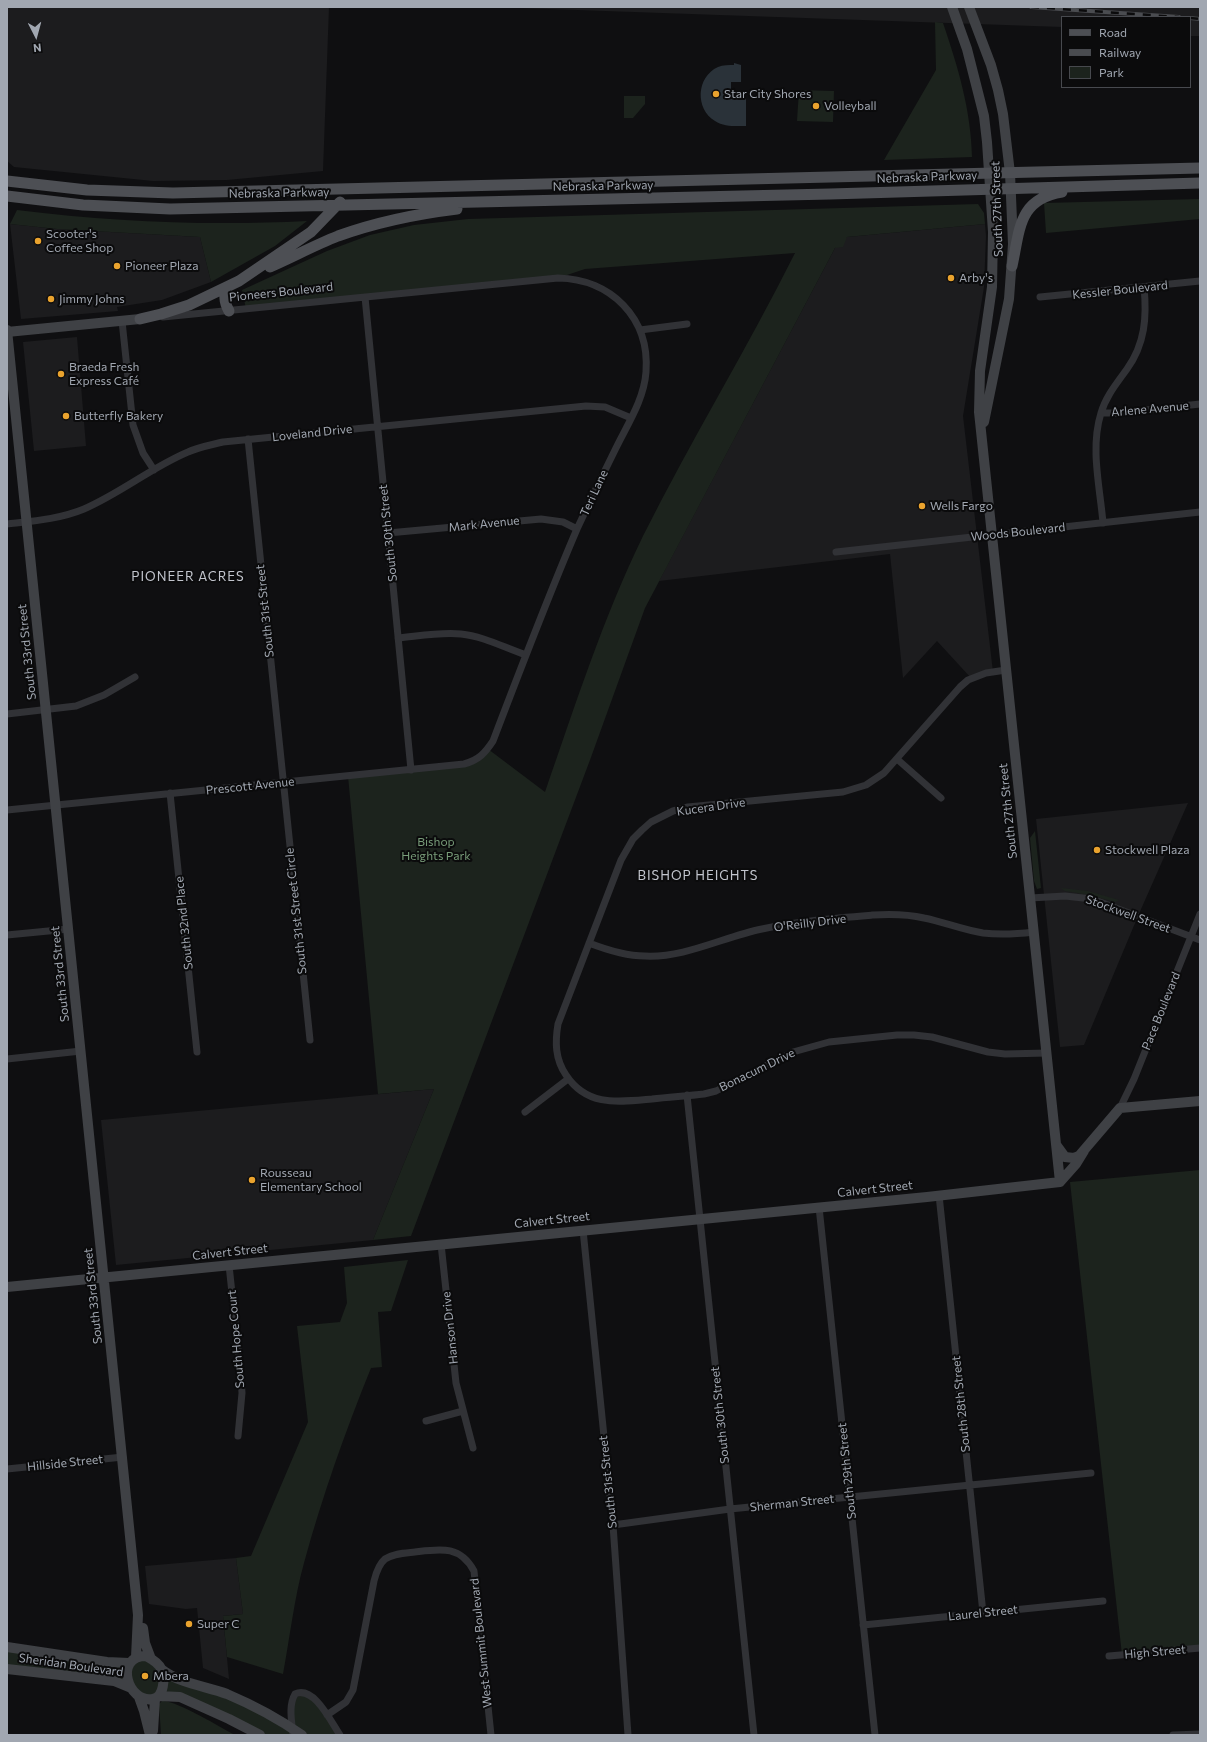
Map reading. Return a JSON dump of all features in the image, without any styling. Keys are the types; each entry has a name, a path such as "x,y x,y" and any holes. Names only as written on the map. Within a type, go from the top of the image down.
{"main road":[{"name":"South 27th Street","path":"952,7 975,76 984,116 990,188 993,259 991,294 983,343 978,395 1060,1182"},
{"name":"South 27th Street","path":"969,7 991,65 998,90 1003,114 1011,188 1012,266 1006,318 985,410 982,437"},
{"name":"Nebraska Parkway","path":"7,181 86,190 166,193 1200,168"},
{"name":"Nebraska Parkway","path":"7,196 68,204 134,208 530,201 1200,183"},
{"path":"1012,266 1022,219 1025,213 1040,198 1065,192 1140,185"},
{"path":"239,281 300,240 322,222 337,205 346,199 356,195 421,188"},
{"path":"140,319 189,305 336,237 396,218 457,209 530,201"},
{"path":"228,287 224,300 229,310"},
{"name":"Pioneers Boulevard","path":"7,331 140,319"},
{"name":"South 33rd Street","path":"7,331 138,1615 138,1646 133,1660"},
{"path":"983,343 991,351 995,368"},
{"path":"1060,1182 1120,1108 1200,1101"},
{"path":"1056,1145 1062,1155 1068,1158 1074,1158 1084,1151"},
{"name":"Calvert Street","path":"7,1287 939,1196 1060,1182"},
{"name":"South 33rd Street","path":"138,1615 143,1627 151,1659"},
{"name":"Sheridan Boulevard","path":"7,1647 107,1662 133,1660"},
{"path":"150,1735 139,1697 131,1688 128,1675 133,1660 146,1656 170,1676 226,1694 276,1719 292,1732 302,1735"},
{"name":"Sheridan Boulevard","path":"7,1669 114,1681 131,1688"},
{"path":"153,1735 157,1698 163,1681 161,1670"},
{"path":"139,1697 144,1699 180,1697 260,1735"}],"street":[{"name":"Pioneers Boulevard","path":"140,319 558,278"},
{"name":"Teri Lane","path":"488,749 493,741 577,529 640,400 646,372 644,346 640,330 627,308 612,294 592,284 573,279 558,278"},
{"name":"Kessler Boulevard","path":"1040,297 1200,282"},
{"path":"1103,523 1096,449 1097,431 1101,412 1110,392 1128,368 1141,342 1146,316 1144,287"},
{"name":"South 30th Street","path":"365,297 411,770"},
{"path":"122,321 133,425 144,453 154,470"},
{"path":"640,330 687,324"},
{"name":"Arlene Avenue","path":"1101,412 1119,413 1200,404"},
{"name":"Loveland Drive","path":"7,524 66,515 82,510 183,454 204,446 248,439 595,406 616,411 631,418"},
{"name":"South 31st Street","path":"248,439 283,782"},
{"name":"Woods Boulevard","path":"836,552 1200,512"},
{"name":"Mark Avenue","path":"388,533 541,519 563,522 577,529"},
{"path":"398,638 447,633 461,634 476,637 526,655"},
{"name":"Kucera Drive","path":"568,1078 557,1054 556,1034 558,1024 626,849 633,839 651,822 673,811 688,808 855,790 876,779 897,759 960,687 977,676 1006,670"},
{"path":"7,714 76,706 90,701 135,677"},
{"name":"Prescott Avenue","path":"7,810 464,764 474,762 483,756 488,749"},
{"path":"897,759 941,798"},
{"name":"South 31st Street Circle","path":"283,782 310,1040"},
{"name":"South 32nd Place","path":"170,794 197,1052"},
{"name":"Stockwell Street","path":"1030,898 1065,896 1092,899 1200,940"},
{"name":"Pace Boulevard","path":"1120,1108 1134,1079 1200,914"},
{"name":"O'Reilly Drive","path":"589,943 628,955 665,955 681,952 749,932 786,924 892,915 926,918 984,933 1006,934 1034,932"},
{"path":"7,935 69,929"},
{"name":"Bonacum Drive","path":"568,1078 582,1092 605,1101 617,1102 687,1096 716,1091 793,1052 829,1042 897,1035 914,1035 948,1040 971,1048 999,1054 1022,1055 1047,1053"},
{"path":"7,1059 81,1052"},
{"path":"525,1112 568,1078"},
{"name":"South 30th Street","path":"687,1096 754,1735"},
{"name":"South 28th Street","path":"939,1196 983,1613"},
{"name":"South 29th Street","path":"819,1207 874,1735"},
{"name":"South 31st Street","path":"583,1230 613,1525 628,1735"},
{"name":"Hanson Drive","path":"441,1244 453,1364 473,1448"},
{"name":"South Hope Court","path":"229,1265 242,1393 238,1436"},
{"path":"426,1421 463,1411"},
{"name":"Hillside Street","path":"7,1469 122,1457"},
{"name":"Sherman Street","path":"613,1525 730,1509 1091,1473"},
{"name":"West Summit Boulevard","path":"326,1715 346,1702 353,1690 374,1580 384,1560 400,1553 441,1549 455,1552 469,1562 475,1580 491,1735"},
{"name":"Laurel Street","path":"863,1625 1103,1601"},
{"name":"High Street","path":"1109,1656 1200,1648"},
{"path":"292,1732 291,1712 293,1698 295,1694 304,1692 315,1698 340,1735"},
{"path":"1173,1735 1200,1734"}],"shaded area":[{"path":"7,7 329,7 323,171 227,180 153,181 14,167 7,161"},
{"path":"491,7 1200,7 1200,36 1191,36 1191,16 1061,16 1061,27"},
{"name":"Star City Shores","path":"734,63 741,65 741,82 731,82 731,95 746,95 746,126 730,126 718,123 708,116 701,101 702,85 705,78 718,67 734,65"},
{"path":"10,224 57,229 200,237 211,282 162,300 117,307 118,311 21,319"},
{"path":"985,224 984,287 963,416 993,672 971,678 937,641 903,678 890,554 659,581 835,248 847,237"},
{"path":"77,337 86,446 34,451 23,342"},
{"path":"1188,803 1138,916 1084,1045 1060,1047 1036,819"},
{"name":"Rousseau Elementary School","path":"434,1089 373,1240 116,1265 101,1120"},
{"path":"236,1558 243,1614 223,1616 229,1679 203,1668 197,1608 186,1609 149,1604 145,1566"}],"green space":[{"path":"935,22 943,23 959,72 969,122 972,157 884,160 936,70"},
{"name":"Volleyball","path":"799,90 834,91 833,122 797,121"},
{"path":"624,96 645,96 645,104 633,118 624,118"},
{"path":"1200,199 1200,219 1046,233 1044,203"},
{"name":"Bishop Heights Park","path":"978,204 984,213 985,224 847,237 843,247 835,248 645,608 590,760 411,1236 373,1240 434,1089 378,1094 348,776 464,764 488,749 545,792 602,630 643,536 795,253 585,269 558,278 246,309 242,290 327,251 370,235 414,225 468,219"},
{"path":"17,210 162,222 234,223 307,221 275,246 211,282 200,237 57,229 10,224"},
{"path":"1035,831 1041,888 1037,889 1034,881 1030,838"},
{"path":"1061,888 1088,891 1119,900 1115,902 1090,895 1065,891"},
{"path":"1200,1170 1200,1648 1122,1655 1070,1182"},
{"path":"408,1260 391,1311 378,1312 382,1367 371,1368 326,1489 301,1577 283,1674 227,1657 223,1616 243,1614 236,1558 251,1556 308,1422 297,1326 340,1322 347,1303 344,1267"},
{"path":"7,1647 107,1662 139,1656 161,1669 226,1694 292,1728 293,1698 309,1694 340,1735 260,1735 180,1697 155,1699 131,1688 7,1669"},
{"path":"162,1701 177,1704 235,1735 161,1735 159,1704"}],"railway":[{"path":"1031,7 1164,16"},
{"path":"1191,18 1200,19"}],"place":[{"name":"Star City Shores","path":"716,94"},
{"name":"Volleyball","path":"816,106"},
{"name":"Scooter's Coffee Shop","path":"38,241"},
{"name":"Pioneer Plaza","path":"117,266"},
{"name":"Arby's","path":"951,278"},
{"name":"Jimmy Johns","path":"51,299"},
{"name":"Braeda Fresh Express Café","path":"61,374"},
{"name":"Butterfly Bakery","path":"66,416"},
{"name":"Wells Fargo","path":"922,506"},
{"name":"Stockwell Plaza","path":"1097,850"},
{"name":"Rousseau Elementary School","path":"252,1180"},
{"name":"Super C","path":"189,1624"},
{"name":"Mbera","path":"145,1676"}],"district":[{"name":"PIONEER ACRES","path":"188,577"},
{"name":"BISHOP HEIGHTS","path":"698,876"}]}
